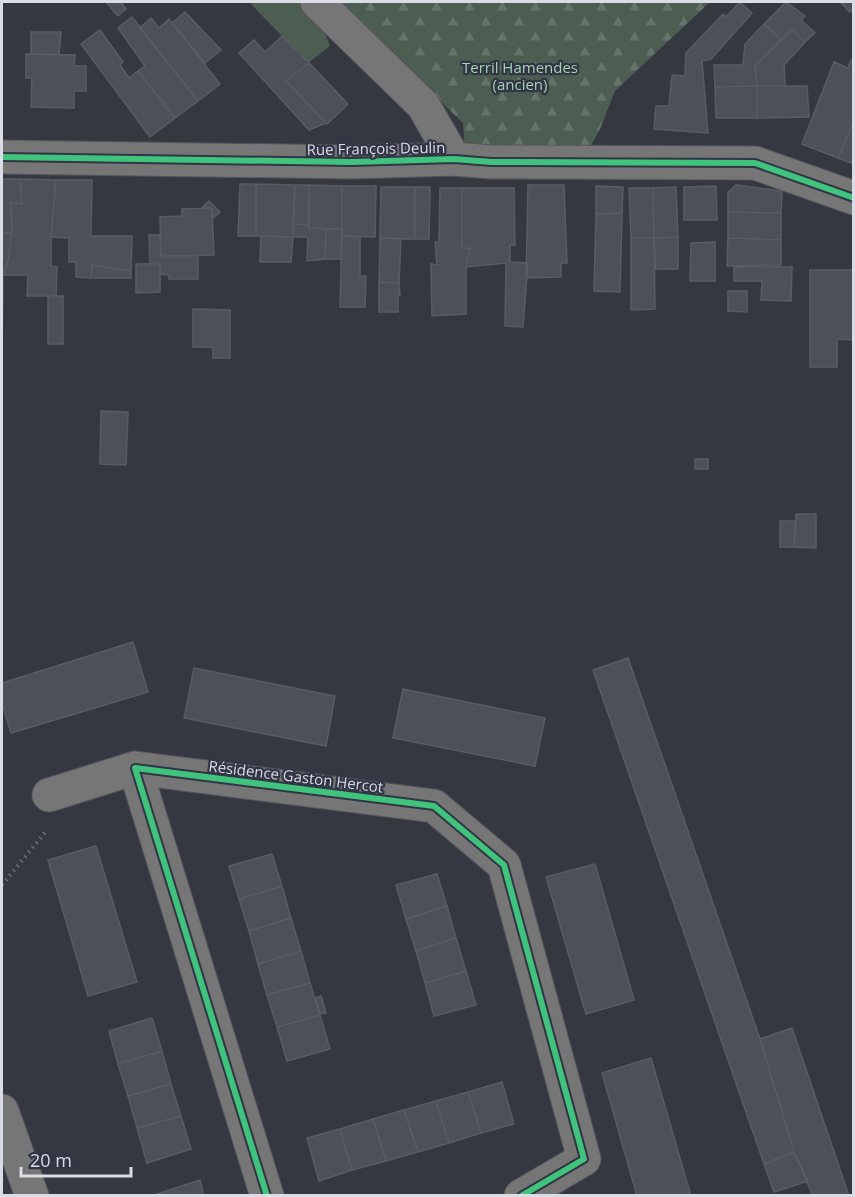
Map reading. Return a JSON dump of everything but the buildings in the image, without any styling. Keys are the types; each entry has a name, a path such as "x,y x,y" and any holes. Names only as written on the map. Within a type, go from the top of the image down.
{"street":[{"path":"317,2 423,105 454,159"},
{"name":"Rue François Deulin","path":"2,157 352,162 454,159 536,162 755,163 854,198"},
{"path":"49,795 135,768 267,1196"},
{"name":"Résidence Gaston Hercot","path":"135,768 434,806 504,865 584,1159 521,1196"},
{"path":"2,1111 32,1196"}],"path":[{"path":"2,885 51,825 49,795"}],"green space":[{"path":"249,2 326,2 317,13 330,46 308,63"},
{"name":"Terril Hamendes (ancien)","path":"337,2 710,2 615,91 590,147 465,151 463,123"}],"cycle path":[{"path":"2,157 352,162 454,159 491,162 755,163 854,198"},
{"path":"267,1196 135,768 434,806 504,865 584,1159 521,1196"}]}
